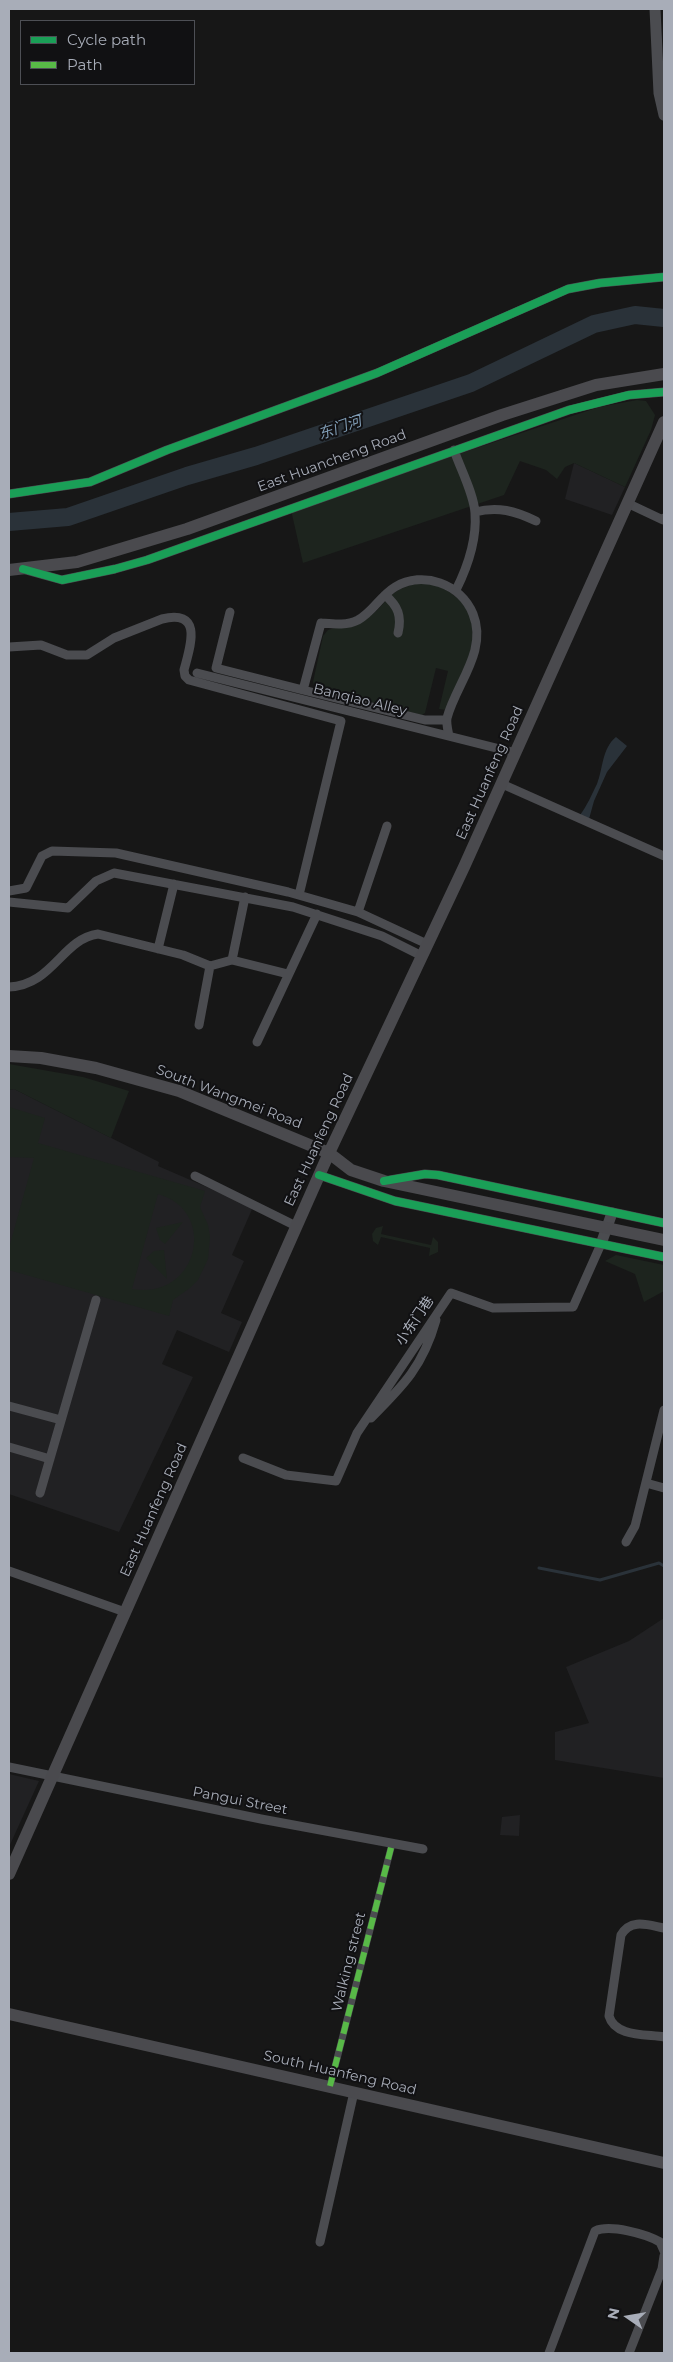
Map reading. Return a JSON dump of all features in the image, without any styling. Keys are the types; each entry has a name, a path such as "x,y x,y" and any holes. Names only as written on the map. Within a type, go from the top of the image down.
{"main road":[{"name":"East Huancheng Road","path":"9,570 77,562 187,529 502,415 596,385 664,374"},
{"name":"East Huanfeng Road","path":"9,1874 319,1174 502,784 626,503 664,422"},
{"name":"South Wangmei Road","path":"9,1056 41,1058 96,1068 156,1083 180,1091 329,1153 351,1170 384,1181 664,1240"},
{"name":"South Huanfeng Road","path":"9,2014 664,2163"}],"street":[{"path":"655,9 659,93 664,115"},
{"path":"9,494 90,482 167,450 377,373 568,290 600,283 664,277"},
{"path":"23,569 62,580 148,560 454,450 593,403 664,392"},
{"path":"454,450 475,512 472,548 466,568 456,590"},
{"path":"626,503 663,520 664,518"},
{"path":"475,512 493,509 509,510 536,522"},
{"path":"303,690 321,623 353,622 366,615 395,587 419,580 439,582 456,590 466,601 477,627 478,641 446,720 449,736"},
{"path":"385,595 393,602 399,612 400,625 398,633"},
{"path":"230,612 216,668 425,720 446,720"},
{"path":"9,647 40,645 67,655 87,655 114,638 162,619 170,617 184,619 191,625 192,633 184,670 185,676 189,680 341,721 299,895"},
{"name":"Banqiao Alley","path":"197,673 516,753"},
{"path":"502,784 664,856"},
{"path":"358,912 387,826"},
{"path":"9,891 26,888 42,856 52,850 116,854 299,895 358,912 424,950"},
{"path":"9,902 68,908 96,881 114,873 245,897 317,914 424,950"},
{"path":"158,949 174,884"},
{"path":"232,960 245,897"},
{"path":"257,1042 317,914"},
{"path":"9,987 37,980 89,935 98,934 183,955 210,966 232,960 288,974"},
{"path":"199,1026 210,966"},
{"path":"319,1174 395,1201 664,1257"},
{"path":"384,1181 425,1174 438,1175 664,1224"},
{"path":"195,1176 296,1226"},
{"path":"601,1244 612,1213"},
{"name":"小东门巷","path":"243,1458 286,1474 336,1481 357,1432 451,1293 493,1308 573,1308 601,1244"},
{"path":"40,1493 96,1300"},
{"path":"357,1432 407,1383 429,1343 439,1311"},
{"path":"9,1406 61,1420"},
{"path":"626,1542 635,1526 664,1410"},
{"path":"9,1448 50,1459"},
{"path":"646,1483 664,1488"},
{"path":"9,1570 125,1612"},
{"name":"Pangui Street","path":"9,1767 392,1844 423,1848"},
{"name":"Walking street","path":"330,2086 392,1844"},
{"path":"664,1928 636,1923 624,1929 621,1935 609,2016 611,2023 622,2030 664,2037"},
{"path":"320,2242 354,2092"},
{"path":"549,2353 595,2231 610,2228 645,2236 660,2242 664,2251"},
{"path":"629,2353 662,2269 664,2256"}],"shaded area":[{"path":"637,400 646,401 655,415 651,430 625,487 574,463 565,467 557,479 546,470 520,461 504,495 303,563 291,510 599,407"},
{"path":"574,463 625,487 612,515 565,499"},
{"path":"421,583 440,587 456,597 467,609 472,623 473,637 470,652 447,710 439,709 448,671 436,668 425,713 422,715 315,688 313,682 323,636 328,630 354,625 363,621 400,589"},
{"path":"616,737 627,746 607,772 594,801 589,819 580,815 597,784 608,747"},
{"path":"9,1064 83,1077 129,1091 111,1138 14,1089 9,1090"},
{"path":"14,1089 159,1162 158,1166 253,1207 232,1255 244,1261 221,1313 242,1322 229,1352 177,1330 162,1364 193,1377 119,1532 9,1494 9,1090"},
{"path":"9,1107 45,1118 38,1143 205,1191 200,1207 208,1225 210,1237 208,1259 198,1280 173,1300 169,1316 9,1270 9,1248 34,1158 9,1157","holes":["158,1194 177,1203 189,1218 194,1235 193,1252 185,1269 172,1282 155,1289 132,1289"]},
{"path":"183,1222 165,1244 160,1240 156,1228"},
{"path":"383,1226 381,1234 431,1245 433,1237 438,1242 438,1252 429,1256 430,1248 381,1237 378,1245 373,1241 372,1234 376,1228"},
{"path":"164,1250 167,1279 146,1258 154,1251"},
{"path":"616,1255 664,1265 664,1291 644,1302 635,1274 605,1261"},
{"path":"664,1618 664,1778 555,1760 555,1732 589,1723 566,1667 629,1641"},
{"path":"9,1774 39,1781 9,1847"},
{"path":"520,1815 519,1836 500,1835 502,1817"}],"waterway":[{"name":"东门河","path":"9,522 68,517 187,476 256,456 471,383 594,324 635,315 664,318"},
{"path":"539,1568 600,1580 659,1563 664,1566"}],"marked path":[{"path":"330,2086 392,1844"}],"cycle path":[{"path":"9,494 90,482 167,450 377,373 568,289 600,283 664,277"},
{"path":"23,569 62,580 115,569 147,560 569,410 629,395 664,392"},
{"path":"384,1181 425,1174 438,1175 664,1223"},
{"path":"319,1175 395,1201 664,1257"}]}
